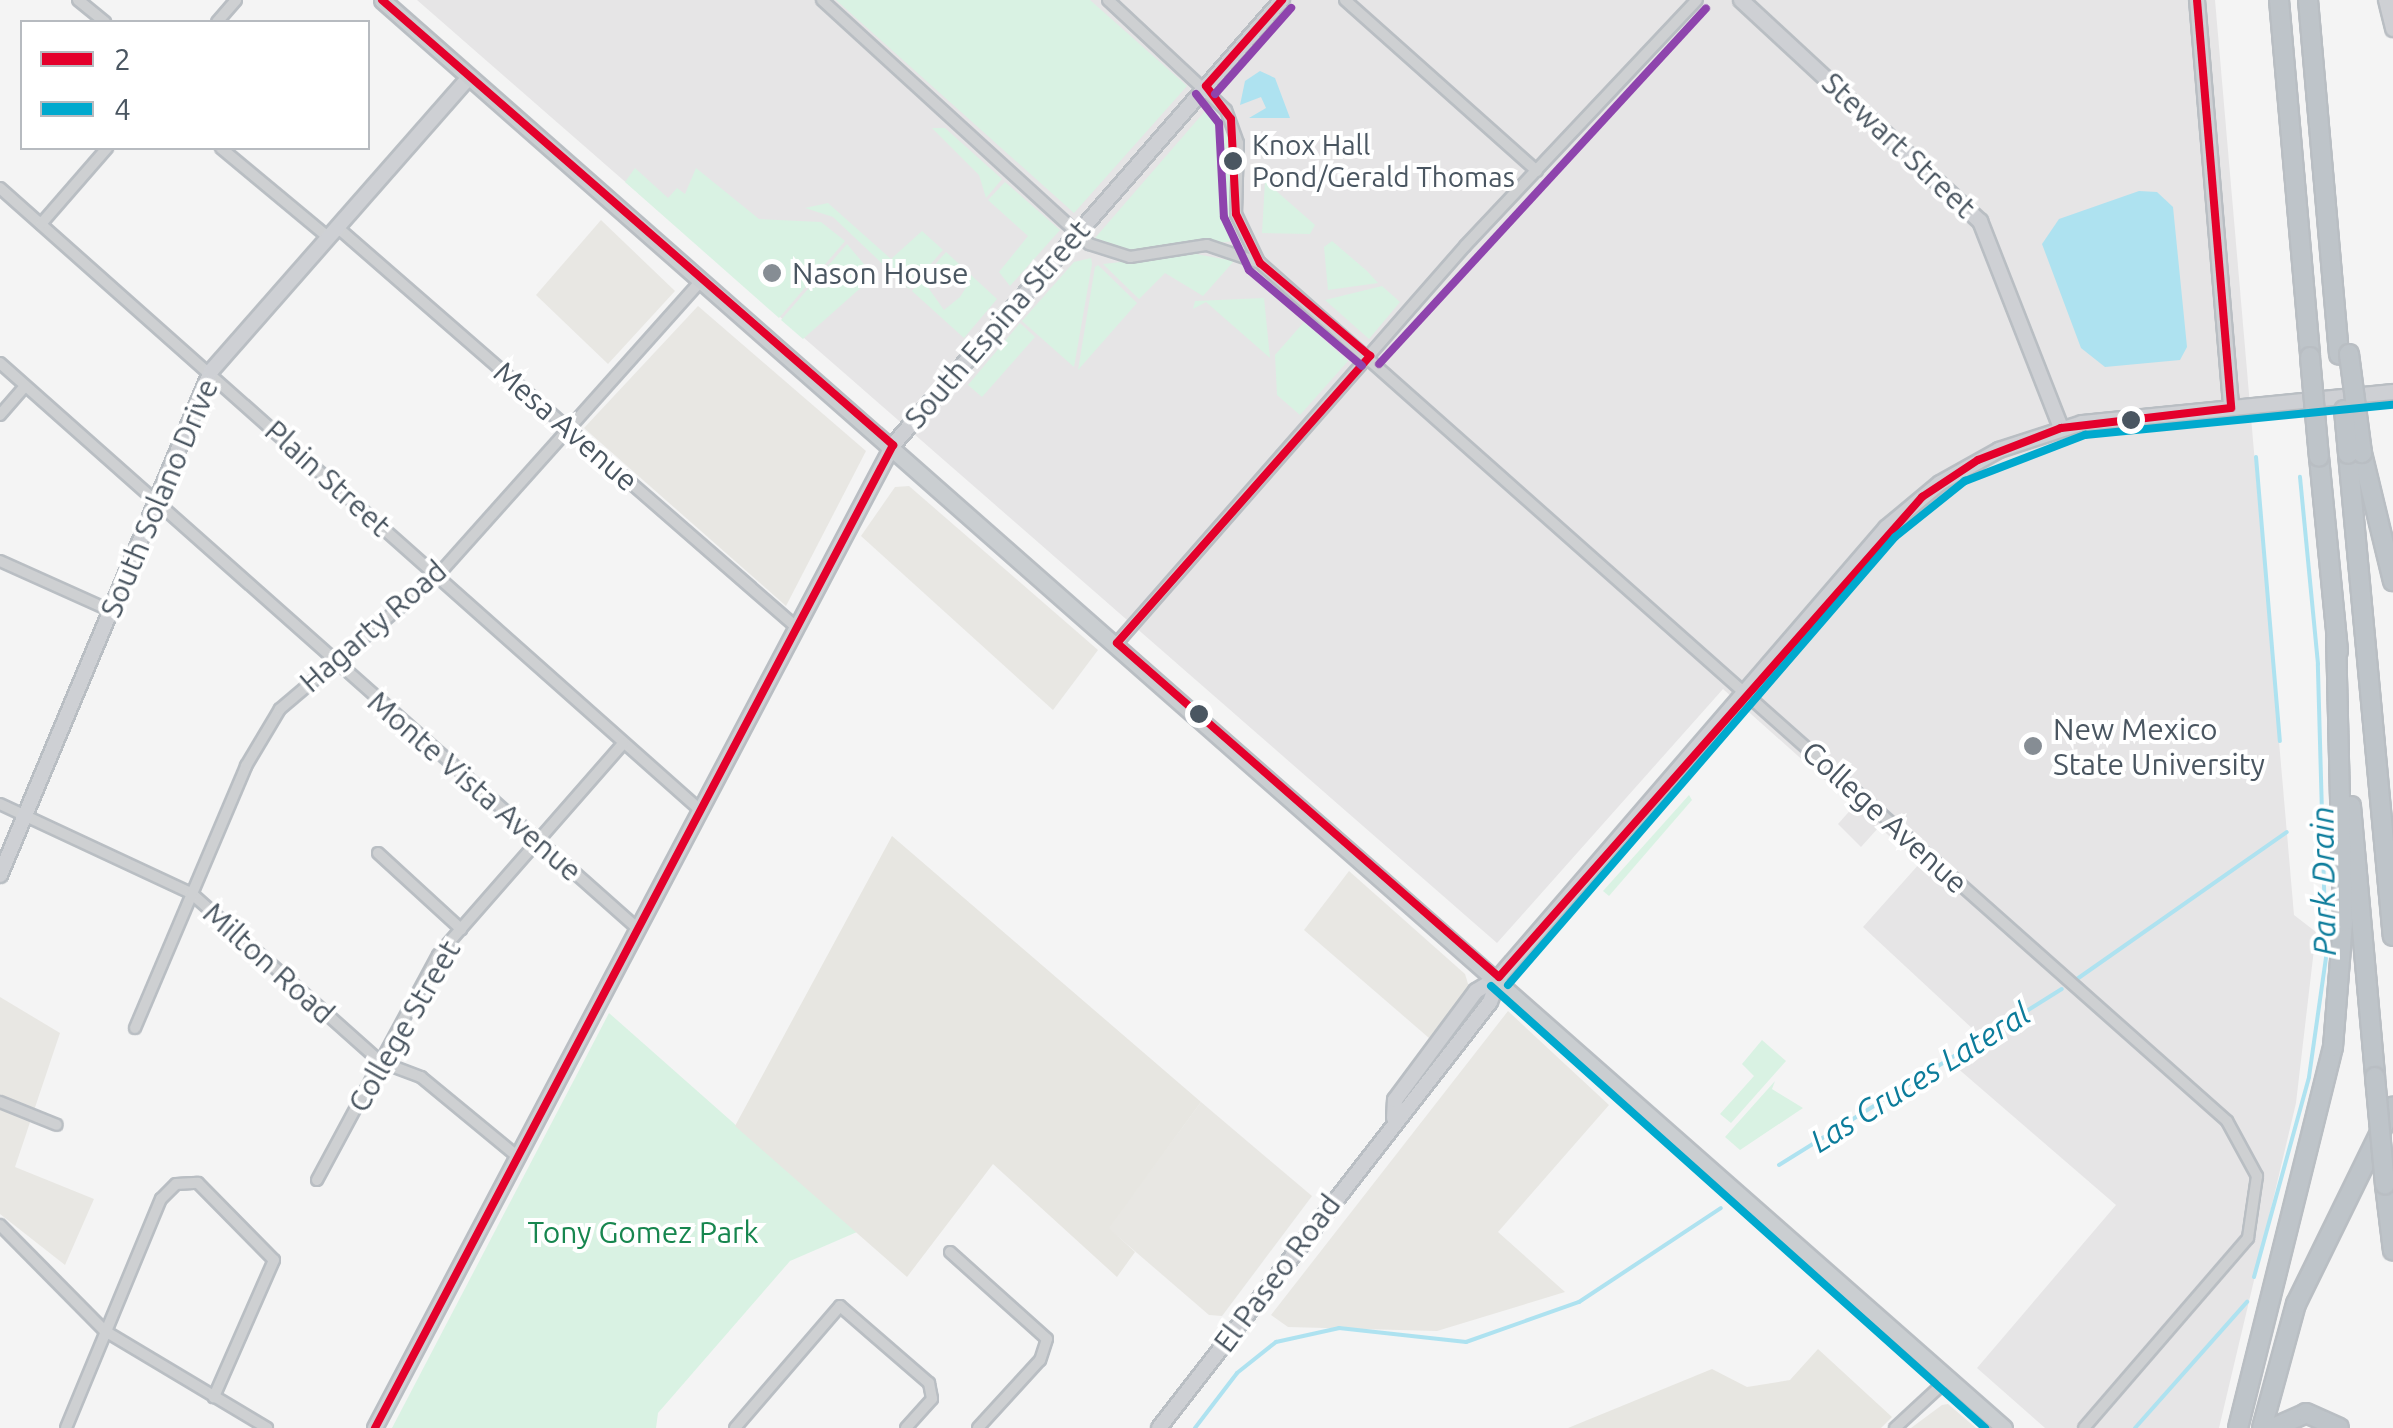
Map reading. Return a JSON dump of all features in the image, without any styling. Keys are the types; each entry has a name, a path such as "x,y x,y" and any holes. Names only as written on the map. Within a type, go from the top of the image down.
{"highway":[{"path":"2279,0 2393,1251"},
{"path":"2308,0 2355,453 2393,936"},
{"path":"2355,453 2393,582"},
{"path":"2238,1424 2313,1156 2333,1047 2343,922 2336,639"},
{"path":"2262,1428 2301,1291 2393,1106"},
{"path":"2273,1428 2306,1413 2339,1428"}],"main road":[{"path":"382,0 1499,977 2004,1428"}],"street":[{"path":"78,0 102,20"},
{"path":"219,20 236,0"},
{"path":"822,0 1077,232 1120,255 1207,245 1260,263"},
{"path":"1108,0 1206,86 1238,144 1236,214 1260,263"},
{"name":"South Espina Street","path":"375,1428 893,445 1282,0"},
{"path":"1345,0 1537,171"},
{"path":"1118,643 1370,356 1698,0"},
{"name":"Stewart Street","path":"1741,0 1980,220 2061,428"},
{"path":"2196,0 2231,408"},
{"path":"2386,0 2393,30"},
{"name":"South Solano Drive","path":"0,875 211,371 469,77"},
{"path":"41,224 105,150"},
{"name":"Mesa Avenue","path":"224,150 333,232 795,626"},
{"name":"Plain Street","path":"0,188 211,371 622,744 699,809"},
{"name":"College Avenue","path":"1260,263 1370,356 2246,1144 2257,1176 2248,1238 2084,1428"},
{"name":"Hagarty Road","path":"135,1028 191,893 267,728 330,659 437,576 700,280"},
{"name":"Monte Vista Avenue","path":"0,363 637,928"},
{"path":"0,416 25,386"},
{"name":"El Paseo Road","path":"1160,1428 1394,1118 1490,1002 1499,977 1744,692 1922,497 1978,460 2061,428 2393,392"},
{"path":"0,561 111,611"},
{"name":"College Street","path":"318,1180 381,1062 461,929 622,744"},
{"name":"Milton Road","path":"0,804 24,819 191,893 381,1062 421,1076 517,1156"},
{"path":"378,853 461,929"},
{"path":"0,1102 58,1126"},
{"path":"66,1428 160,1198 176,1184 198,1184 274,1260 214,1396"},
{"path":"0,1225 106,1331 267,1428"},
{"path":"950,1252 1046,1339 1040,1360 978,1428"},
{"path":"735,1428 840,1306 929,1383 932,1399 906,1428"},
{"path":"1895,1428 1950,1378"}],"shaded area":[{"name":"New Mexico State University","path":"417,0 2215,0 2294,915 2316,932 2296,1103 2219,1428 2045,1428 1977,1368 2116,1205 1955,1066 1989,1044 1863,927 1920,863 1879,827 1861,847 1838,824 1854,806 1723,689 1497,943"},
{"path":"601,220 675,291 608,364 536,295"},
{"path":"698,306 866,451 786,606 584,428"},
{"path":"909,486 1098,650 1053,710 861,536 895,487"},
{"path":"1349,871 1465,974 1469,987 1429,1038 1304,930"},
{"path":"0,997 60,1033 15,1167 94,1199 65,1265 0,1214"},
{"path":"1508,1011 1609,1105 1498,1232 1565,1292 1437,1331 1288,1327 1271,1315"},
{"path":"1201,1102 1312,1196 1222,1316 1209,1315 1108,1228"},
{"path":"1948,1404 1976,1428 1911,1428 1942,1405"}],"green space":[{"path":"836,0 1090,0 1187,86 1074,213"},
{"path":"1212,103 1233,148 1234,241 1136,252 1095,238"},
{"path":"932,128 945,128 1002,179 986,198 979,175"},
{"path":"635,168 668,198 677,188 685,194 696,168 759,219 821,222 845,241 779,318 625,182"},
{"path":"1265,181 1315,225 1310,234 1262,233"},
{"path":"1005,182 1060,230 1010,286 999,272 1028,236 988,200"},
{"path":"828,203 891,259 922,231 943,250 909,289 833,217 805,208"},
{"path":"1332,241 1378,283 1328,290 1324,247"},
{"path":"847,244 874,276 803,339 781,320"},
{"path":"946,252 997,299 964,338 912,291 922,279 944,310 960,297 967,286 933,267"},
{"path":"1196,254 1234,261 1203,296 1165,273 1139,299 1103,264"},
{"path":"1091,258 1074,367 1022,321 1074,262"},
{"path":"1098,265 1137,303 1078,370 1095,267"},
{"path":"1382,286 1400,302 1369,339 1325,300"},
{"path":"1264,298 1270,358 1206,302 1193,309 1195,301"},
{"path":"1304,322 1348,361 1300,415 1277,395 1275,355"},
{"path":"1020,323 1035,337 982,397 968,385"},
{"path":"1689,795 1692,800 1609,896 1603,891"},
{"name":"Tony Gomez Park","path":"609,1013 857,1232 790,1261 658,1413 656,1428 392,1428"},
{"path":"1762,1040 1786,1061 1731,1123 1720,1114 1754,1076 1742,1064"},
{"path":"1775,1081 1772,1089 1803,1108 1740,1150 1725,1137"}],"sand":[{"path":"892,836 1201,1102 1109,1228 1135,1252 1117,1277 993,1164 907,1277 735,1126"},
{"path":"1818,1349 1892,1417 1881,1428 1568,1428 1712,1369 1747,1387 1790,1380"}],"water":[{"path":"1260,71 1275,78 1290,118 1249,118 1266,108 1261,97 1240,105 1245,81"},
{"path":"2139,191 2157,192 2173,207 2187,347 2180,360 2105,367 2081,348 2042,244 2059,219"}],"waterway":[{"path":"2256,457 2280,741"},
{"name":"Park Drain","path":"2254,1277 2309,1077 2326,957 2318,664 2300,477"},
{"name":"Las Cruces Lateral","path":"2077,979 2287,832"},
{"name":"Las Cruces Lateral","path":"1779,1165 2062,989"},
{"name":"Las Cruces Lateral","path":"1195,1428 1237,1373 1276,1342 1339,1328 1466,1342 1579,1302 1721,1208"},
{"name":"Park Drain","path":"2135,1428 2247,1302"}],"transit line":[{"name":"2","path":"382,0 893,445"},
{"name":"2","path":"1206,86 1282,0"},
{"name":"2","path":"2197,0 2231,408"},
{"path":"1215,94 1291,8"},
{"path":"1379,364 1706,8"},
{"name":"2","path":"1206,86 1231,119 1236,214 1260,263 1370,356"},
{"path":"1196,94 1219,123 1224,217 1249,270 1362,366"},
{"name":"2","path":"1117,643 1370,356"},
{"name":"4","path":"1508,985 1895,537 1965,481 2085,435 2393,405"},
{"name":"2","path":"1499,977 1922,497 1978,460 2061,428 2231,408"},
{"name":"2","path":"375,1428 893,445"},
{"name":"2","path":"1117,643 1499,977"},
{"name":"4","path":"1491,986 1985,1428"}],"place":[{"name":"Knox Hall Pond/Gerald Thomas","path":"1233,161"},
{"name":"Nason House","path":"772,273"},
{"name":"New Mexico State University","path":"2033,746"}]}
